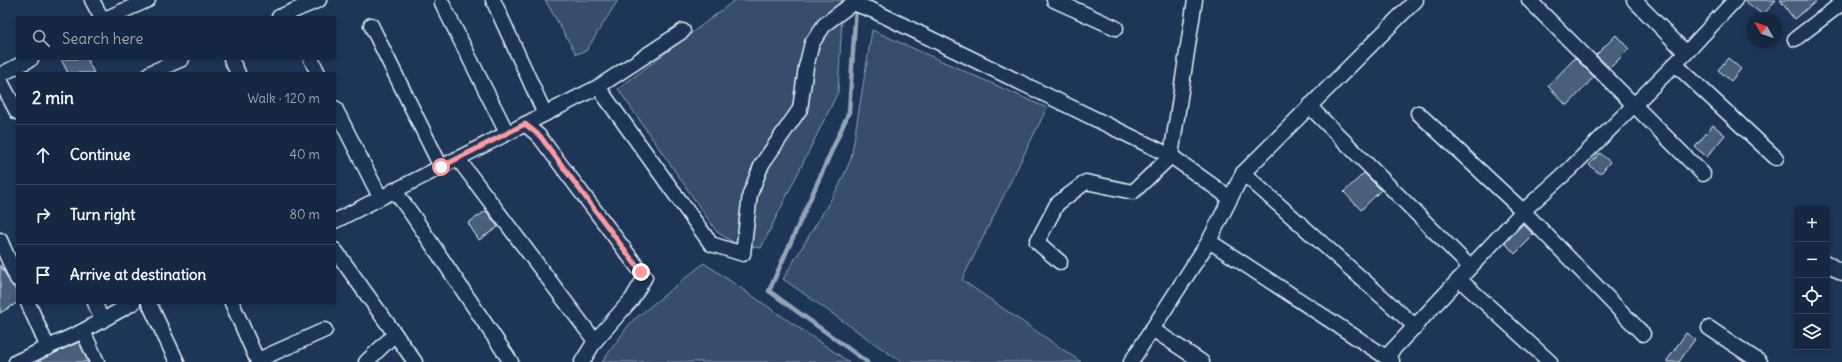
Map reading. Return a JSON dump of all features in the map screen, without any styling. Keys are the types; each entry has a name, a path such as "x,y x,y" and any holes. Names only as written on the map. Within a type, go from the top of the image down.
{"street":[{"path":"92,0 100,16"},
{"path":"111,16 148,0"},
{"path":"281,16 319,0"},
{"path":"493,0 545,114"},
{"path":"1054,0 1116,28"},
{"path":"1060,262 1037,242 1057,204 1086,182 1133,192 1171,156 1195,0"},
{"path":"1131,362 1209,241 1242,173 1416,0"},
{"path":"1530,0 1703,174"},
{"path":"1634,0 1686,53"},
{"path":"1209,241 1390,360 1416,327 1523,211 1570,169 1634,106 1686,53 1734,0"},
{"path":"442,3 507,133"},
{"path":"1795,39 1842,3"},
{"path":"598,87 711,244 743,254 750,194 762,164 800,109 806,67 812,43 825,24 866,5 1171,156 1230,198"},
{"path":"371,25 441,167"},
{"path":"336,220 598,87 683,31"},
{"path":"0,75 29,60"},
{"path":"152,72 180,60"},
{"path":"232,60 238,72"},
{"path":"311,60 317,72"},
{"path":"1675,64 1776,158"},
{"path":"0,80 16,110"},
{"path":"1309,106 1470,267"},
{"path":"336,110 380,197"},
{"path":"1418,112 1523,211 1643,334"},
{"path":"525,124 540,136 645,277 632,299 595,341 582,362"},
{"path":"458,159 595,341"},
{"path":"1242,173 1416,327"},
{"path":"394,190 511,362"},
{"path":"0,240 16,277"},
{"path":"336,251 415,362"},
{"path":"1830,265 1842,274"},
{"path":"1459,280 1550,362"},
{"path":"28,304 48,348"},
{"path":"95,304 102,321"},
{"path":"16,362 83,331 131,304"},
{"path":"149,304 177,362"},
{"path":"232,304 258,361 325,330"},
{"path":"1709,328 1760,362"},
{"path":"1152,329 1202,362"},
{"path":"83,331 97,362"},
{"path":"366,362 395,334"}],"shaded area":[{"path":"545,0 618,0 586,51 576,54"},
{"path":"735,0 843,0 838,92 761,248 734,243 717,232 618,89"},
{"path":"872,30 1047,108 962,280 1081,362 901,362 783,279 839,186 851,159"},
{"path":"704,263 849,362 602,362 631,322"}],"building":[{"path":"1744,0 1776,0 1766,12 1759,12"},
{"path":"1780,0 1818,0 1794,19"},
{"path":"1616,35 1629,49 1610,68 1596,55"},
{"path":"1575,58 1594,77 1567,106 1548,86"},
{"path":"1728,58 1741,69 1731,81 1718,70"},
{"path":"62,60 88,60 94,72 68,72"},
{"path":"1713,125 1725,135 1707,157 1695,147"},
{"path":"1600,153 1610,162 1600,174 1589,165"},
{"path":"1364,173 1381,190 1361,210 1344,192"},
{"path":"486,211 498,227 479,240 468,223"},
{"path":"1523,224 1534,235 1515,254 1505,243"},
{"path":"0,265 16,291 16,304 0,313"},
{"path":"1686,333 1695,339 1679,362 1666,362"},
{"path":"79,342 88,362 38,362 42,359"}],"waterway":[{"path":"856,6 849,112 769,291 867,362"}],"route":[{"path":"441,167 525,124 540,136 641,272"}]}
